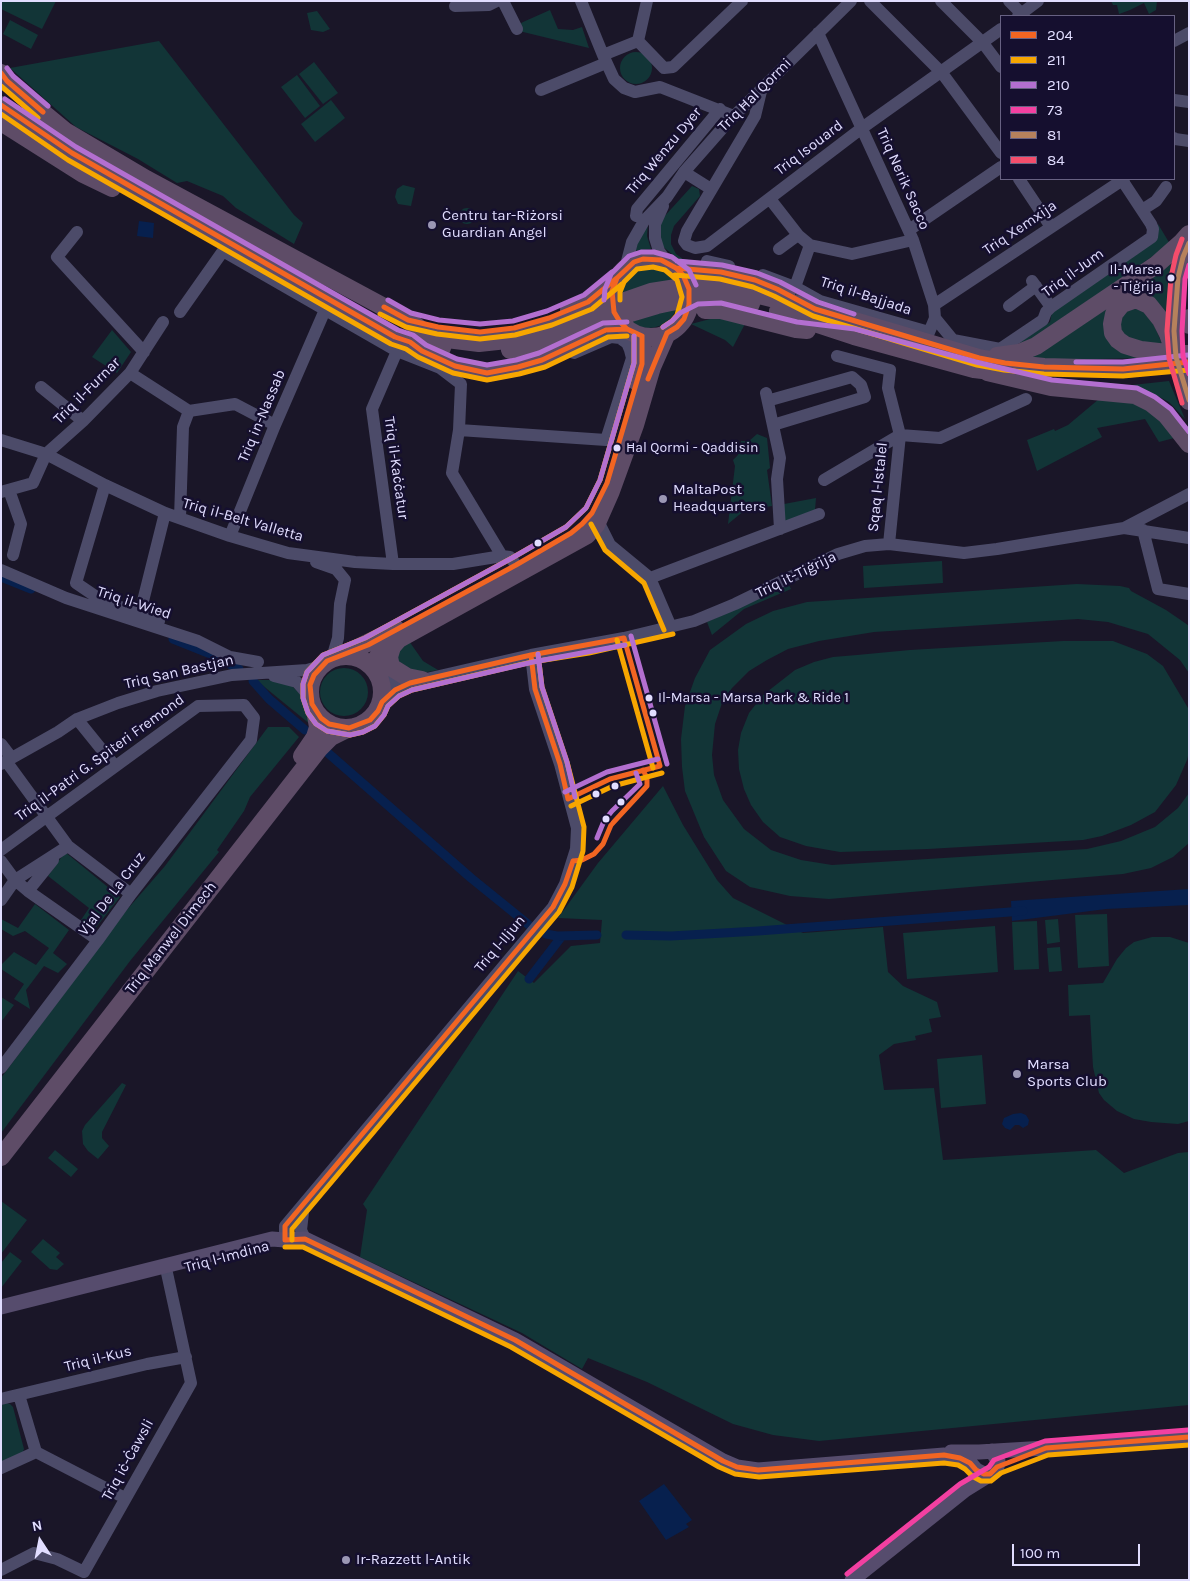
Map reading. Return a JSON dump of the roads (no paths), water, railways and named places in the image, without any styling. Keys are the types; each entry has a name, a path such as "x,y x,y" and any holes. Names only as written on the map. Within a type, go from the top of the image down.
{"highway":[{"path":"1,73 25,98 65,131 146,179 408,320 431,337 478,343 563,331"},
{"path":"1,92 57,138 111,167 146,179"},
{"path":"1,105 72,153 395,337 403,347 422,351 455,366 487,372 518,368 542,360 606,330 635,332 655,336 668,333 684,319 689,305 689,289 683,275 672,265"},
{"path":"1,122 83,174 206,230"},
{"path":"976,364 1019,353 1036,346 1156,265 1189,234"},
{"path":"1189,242 1181,264 1176,296 1174,331 1176,361 1189,401"},
{"path":"408,320 438,327 480,332 514,328 549,318 588,302 634,262 643,259 653,259 672,265 721,272 755,280 777,289 814,309"},
{"path":"621,273 612,291 612,302 617,317 635,332 642,364 607,483 592,513 571,533 509,561 368,644 332,660 314,675 310,686 312,703 321,718 339,728 360,726 370,720 378,711 382,702 383,690 376,659 388,645 587,535 596,525 611,491 635,425 652,367 668,333"},
{"path":"403,347 489,354 563,331 651,292 696,285 727,293 814,309 927,337 976,364 1123,369 1176,361"},
{"path":"727,293 854,336 976,364 1051,388 1135,395 1151,403 1166,415 1189,444"},
{"path":"684,319 701,311 721,310 796,329 854,336"},
{"path":"1189,318 1189,325"},
{"path":"1176,361 1189,373"},
{"path":"400,638 392,647 389,657 391,667 416,682"},
{"path":"332,660 356,656 367,661 378,674"},
{"name":"Triq Manwel Dimech","path":"1,1140 310,745 318,727 312,703"},
{"name":"Triq Manwel Dimech","path":"1,1158 320,749 331,737 349,728"}],"main road":[{"name":"Triq l-Imdina","path":"1,1307 272,1239 285,1240"},
{"path":"285,1240 305,1239 515,1340 723,1461 737,1467 758,1470 897,1459 946,1452 983,1463 1046,1448 1189,1437"},
{"name":"Triq l-Imdina","path":"1,1315 167,1274 285,1240"},
{"path":"897,1459 951,1460 960,1464 965,1473 963,1482 951,1501"},
{"path":"852,1580 965,1490 983,1463"}],"street":[{"path":"455,6 489,5 496,1"},
{"path":"503,1 517,29"},
{"path":"581,1 604,59 614,79 624,88 635,92 660,87 734,116"},
{"path":"541,90 638,41 647,1"},
{"path":"638,41 664,68 673,67 742,1"},
{"name":"Triq Ħal Qormi","path":"621,273 632,242 644,221 667,197 684,172 762,87 851,1"},
{"path":"870,1 942,73 1000,153"},
{"path":"941,1 983,42 1000,66"},
{"path":"1010,1 1021,15 1038,1"},
{"name":"Triq Isouard","path":"762,87 755,116 687,231 684,240 687,245 695,248 707,246 862,128 942,73 1000,30"},
{"path":"1175,40 1189,33"},
{"name":"Triq Nerik Sacco","path":"818,34 911,235 934,312"},
{"path":"1175,100 1189,102"},
{"name":"Triq Wenzu Dyer","path":"636,216 637,209 720,109"},
{"path":"1175,139 1189,141"},
{"path":"770,199 798,235 810,245 852,254 911,235 1000,168"},
{"path":"684,172 711,189"},
{"path":"1020,180 1051,227"},
{"name":"Triq Xemxija","path":"934,312 1051,227 1123,180"},
{"name":"Triq il-Jum","path":"934,312 953,340 1000,350 1043,320 1046,312 1051,307 1152,237 1152,223 1123,180"},
{"path":"1142,210 1156,201 1166,187"},
{"name":"Triq Ħal Qormi","path":"667,197 655,224 655,238 659,250 672,265"},
{"path":"77,232 57,257 144,352"},
{"path":"779,250 798,235"},
{"name":"Triq il-Bajjada","path":"795,287 810,245"},
{"path":"180,312 223,251 326,310 403,347 440,368 461,384 460,430 452,473 509,561"},
{"name":"Triq il-Bajjada","path":"707,261 753,272 795,287 820,301 927,337"},
{"path":"1009,306 1034,284 1051,307"},
{"name":"Triq in-Nassab","path":"230,536 326,310"},
{"path":"927,337 934,312"},
{"name":"Triq il-Furnar","path":"46,454 84,421 130,373 163,322"},
{"path":"460,430 606,440 632,358 630,350 627,343 620,338 611,337 574,353"},
{"name":"Triq il-Kaċċatur","path":"393,564 372,408 403,347"},
{"name":"Sqaq l-Istalel","path":"837,356 890,370 888,388 900,435 889,544"},
{"path":"130,373 188,411 236,404 276,424"},
{"path":"773,425 865,397 861,385 852,377 770,396 773,425 780,458 777,479 780,529"},
{"path":"41,386 84,421"},
{"path":"824,480 900,435 940,438 1026,399"},
{"path":"180,518 183,428 188,411"},
{"name":"Triq il-Belt Valletta","path":"1,440 46,454 105,485 165,513 230,536 288,553 355,562 393,564 453,564 509,561"},
{"path":"13,555 21,524 5,491 33,483 46,454"},
{"path":"105,485 76,583 104,602 140,613 169,625"},
{"path":"1124,528 1189,494"},
{"path":"140,613 165,513"},
{"path":"650,578 819,514"},
{"path":"598,520 610,545 650,578 671,627"},
{"name":"Triq it-Tiġrija","path":"382,702 395,690 416,682 694,621 735,604 838,554 865,546 889,544 964,554 1124,528 1189,538"},
{"path":"1144,530 1158,589 1189,594"},
{"path":"288,553 336,569 345,580 340,604 338,638 332,660"},
{"name":"Triq il-Wied","path":"1,570 66,598 198,641 230,657 259,668"},
{"name":"Triq l-Iljun","path":"285,1240 285,1226 553,907 565,884 576,849 577,828 560,764 535,689 531,656"},
{"name":"Triq San Bastjan","path":"6,760 78,719 118,703 157,691 259,668 307,670 332,660"},
{"name":"Triq San Bastjan","path":"259,668 279,677 297,682 312,703"},
{"name":"Triq it-Tiġrija","path":"378,674 394,683 416,682"},
{"name":"Triq il-Patri G. Spiteri Fremond","path":"1,850 198,706 244,705 254,718 251,740"},
{"path":"78,719 115,766"},
{"name":"Vjal De La Cruz","path":"1,1068 131,894 251,740"},
{"path":"1,744 6,760 46,817 64,848 131,894"},
{"path":"1,900 16,880 64,848"},
{"path":"28,891 64,848"},
{"path":"1,861 16,880 28,891 98,940"},
{"path":"1,1046 12,1055"},
{"path":"304,1204 301,1230 305,1239"},
{"name":"Triq iċ-Ċawsli","path":"1,1570 34,1553 57,1559 84,1572 191,1383 167,1274"},
{"name":"Triq il-Kus","path":"1,1399 147,1364 186,1357"},
{"path":"19,1395 36,1452 125,1498"},
{"path":"1,1468 36,1452"}],"water":[{"path":"139,221 154,223 153,238 137,236"},
{"path":"1189,889 1189,905 1106,909 1012,921 1011,901"},
{"path":"1021,1113 1026,1115 1029,1120 1028,1125 1023,1128 1015,1125 1010,1130 1005,1128 1002,1124 1004,1118"},
{"path":"664,1484 692,1520 686,1524 689,1527 666,1540 639,1501"}],"waterway":[{"path":"1,577 31,589"},
{"path":"173,639 208,653 239,669"},
{"path":"253,681 269,699 305,730"},
{"path":"328,753 471,878 529,925"},
{"path":"626,935 671,936 758,931 1023,911"},
{"path":"546,934 557,936 597,935"},
{"path":"529,979 562,936"}],"place":[{"name":"Ċentru tar-Riżorsi Guardian Angel","path":"432,225"},
{"name":"Il-Marsa - Tiġrija","path":"1171,278"},
{"name":"Ħal Qormi - Qaddisin","path":"617,448"},
{"name":"MaltaPost Headquarters","path":"663,499"},
{"name":"Il-Marsa - Marsa Park & Ride 1","path":"649,698"},
{"name":"Marsa Sports Club","path":"1017,1074"},
{"name":"Ir-Razzett l-Antik","path":"346,1560"}]}
